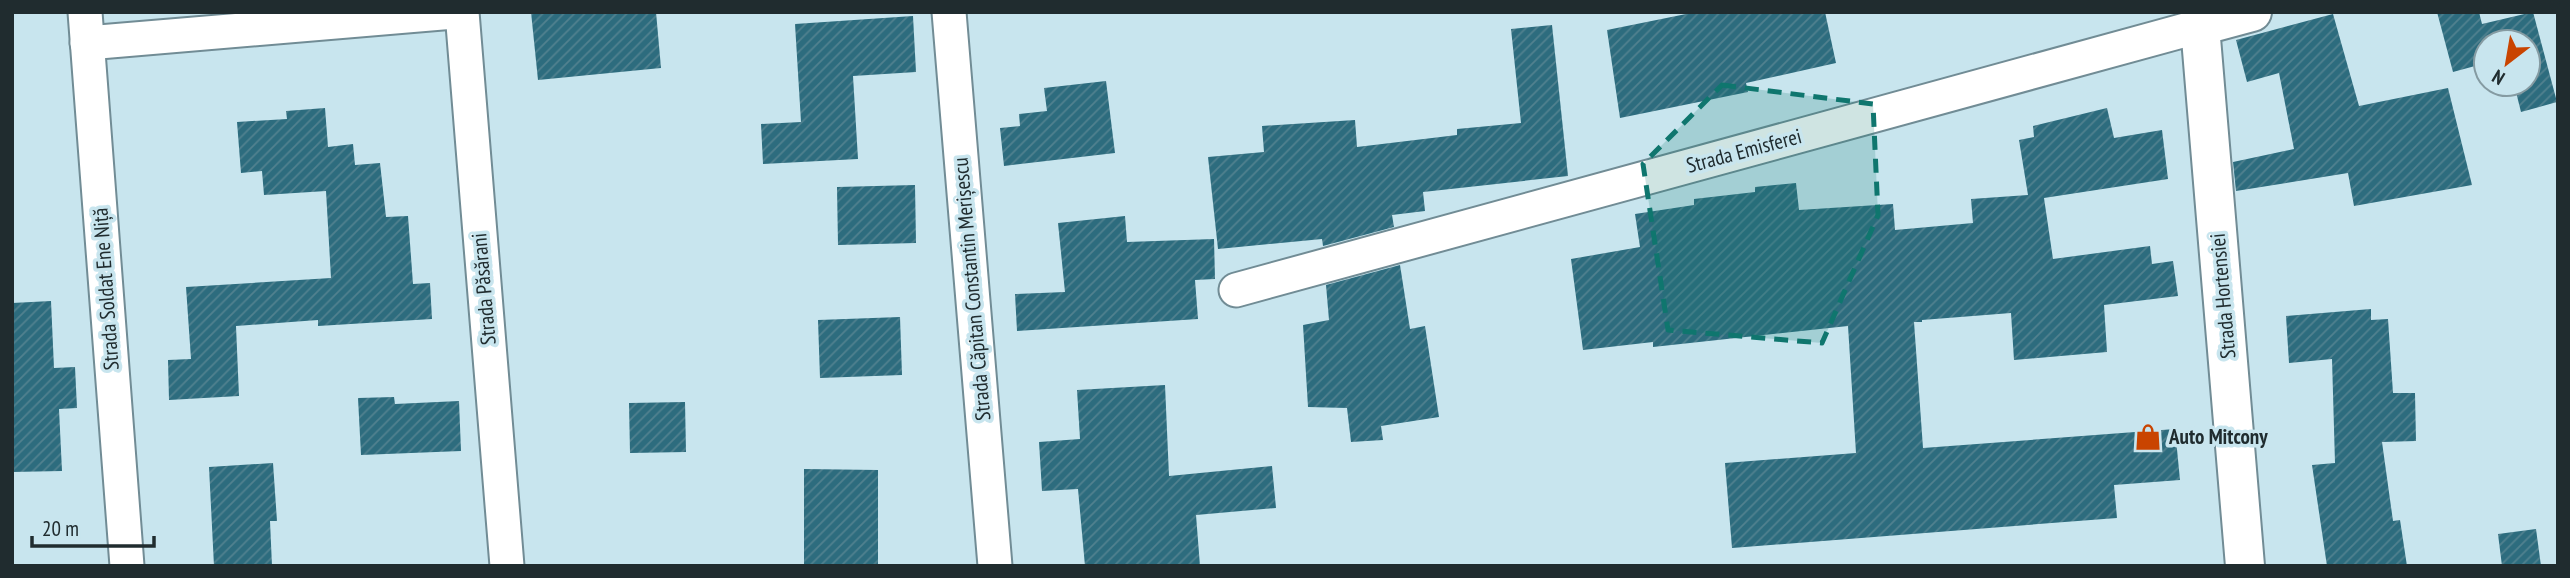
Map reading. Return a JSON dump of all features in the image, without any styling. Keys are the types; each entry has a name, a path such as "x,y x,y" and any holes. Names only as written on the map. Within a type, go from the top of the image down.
{"street":[{"path":"86,27 454,12"},
{"name":"Strada Păsărani","path":"462,12 507,566"},
{"name":"Strada Căpitan Constantin Merișescu","path":"949,12 995,566"},
{"name":"Strada Emisferei","path":"1236,290 2252,12"},
{"name":"Strada Hortensiei","path":"2200,26 2245,566"},
{"name":"Strada Soldat Ene Niță","path":"86,27 127,566"}],"highlighted area":[{"path":"1722,85 1873,104 1878,215 1822,343 1668,330 1643,164"}],"building":[{"path":"531,12 656,12 661,68 538,80"},
{"path":"1696,12 1825,12 1836,63 1746,83 1748,92 1620,118 1607,30"},
{"path":"2437,12 2479,12 2482,24 2533,12 2537,28 2472,28 2472,67 2453,72"},
{"path":"2333,14 2359,106 2448,88 2472,185 2354,206 2348,173 2236,191 2233,162 2294,149 2279,73 2247,82 2236,40"},
{"path":"913,16 916,72 853,76 858,159 763,164 761,124 801,122 795,24"},
{"path":"1552,25 1568,176 1423,192 1425,211 1392,215 1394,227 1323,246 1322,239 1218,249 1208,157 1264,152 1262,126 1355,120 1357,147 1457,135 1457,129 1521,123 1511,29"},
{"path":"2542,46 2557,102 2521,112 2518,98 2542,98"},
{"path":"1106,81 1115,153 1004,166 1000,128 1020,126 1019,114 1047,111 1044,88"},
{"path":"325,108 328,147 353,144 355,165 380,163 386,217 408,216 413,284 430,283 432,319 318,326 318,320 236,326 239,396 169,400 168,360 191,359 186,287 331,278 326,191 264,195 262,171 241,173 237,122 287,119 286,111"},
{"path":"2107,108 2114,138 2162,130 2168,179 2044,198 2053,259 2150,246 2152,264 2173,261 2178,296 2104,305 2107,352 2014,360 2011,313 1914,322 1923,448 2175,429 2180,480 2114,485 2117,518 1732,548 1725,463 1856,453 1848,326 1653,347 1653,342 1583,350 1571,259 1640,247 1635,214 1694,205 1694,199 1755,192 1755,187 1796,183 1799,210 1893,204 1895,230 1973,223 1971,199 2028,195 2019,140 2034,137 2033,126"},
{"path":"915,185 916,243 838,245 837,187"},
{"path":"1125,216 1127,242 1214,239 1215,279 1195,280 1198,319 1017,331 1015,294 1065,292 1058,223"},
{"path":"1400,265 1410,329 1425,326 1439,417 1381,426 1383,440 1351,442 1347,408 1308,407 1303,325 1329,320 1326,285"},
{"path":"51,301 54,368 75,367 77,408 59,409 62,471 12,472 12,303"},
{"path":"2371,309 2371,320 2388,319 2393,393 2415,393 2416,441 2382,442 2393,521 2400,520 2407,566 2327,566 2312,465 2335,463 2332,359 2289,363 2286,316"},
{"path":"900,317 902,375 820,378 818,320"},
{"path":"1165,385 1169,476 1272,466 1276,508 1196,515 1200,566 1085,566 1078,489 1042,491 1039,442 1080,439 1077,390"},
{"path":"394,397 395,404 459,401 461,451 361,455 358,398"},
{"path":"685,402 686,452 630,453 629,403"},
{"path":"273,463 277,521 270,521 272,566 214,566 209,467"},
{"path":"804,469 878,470 878,566 804,566"},
{"path":"2536,529 2541,566 2502,566 2498,534"}],"place":[{"name":"Auto Mitcony","path":"2148,437"}]}
